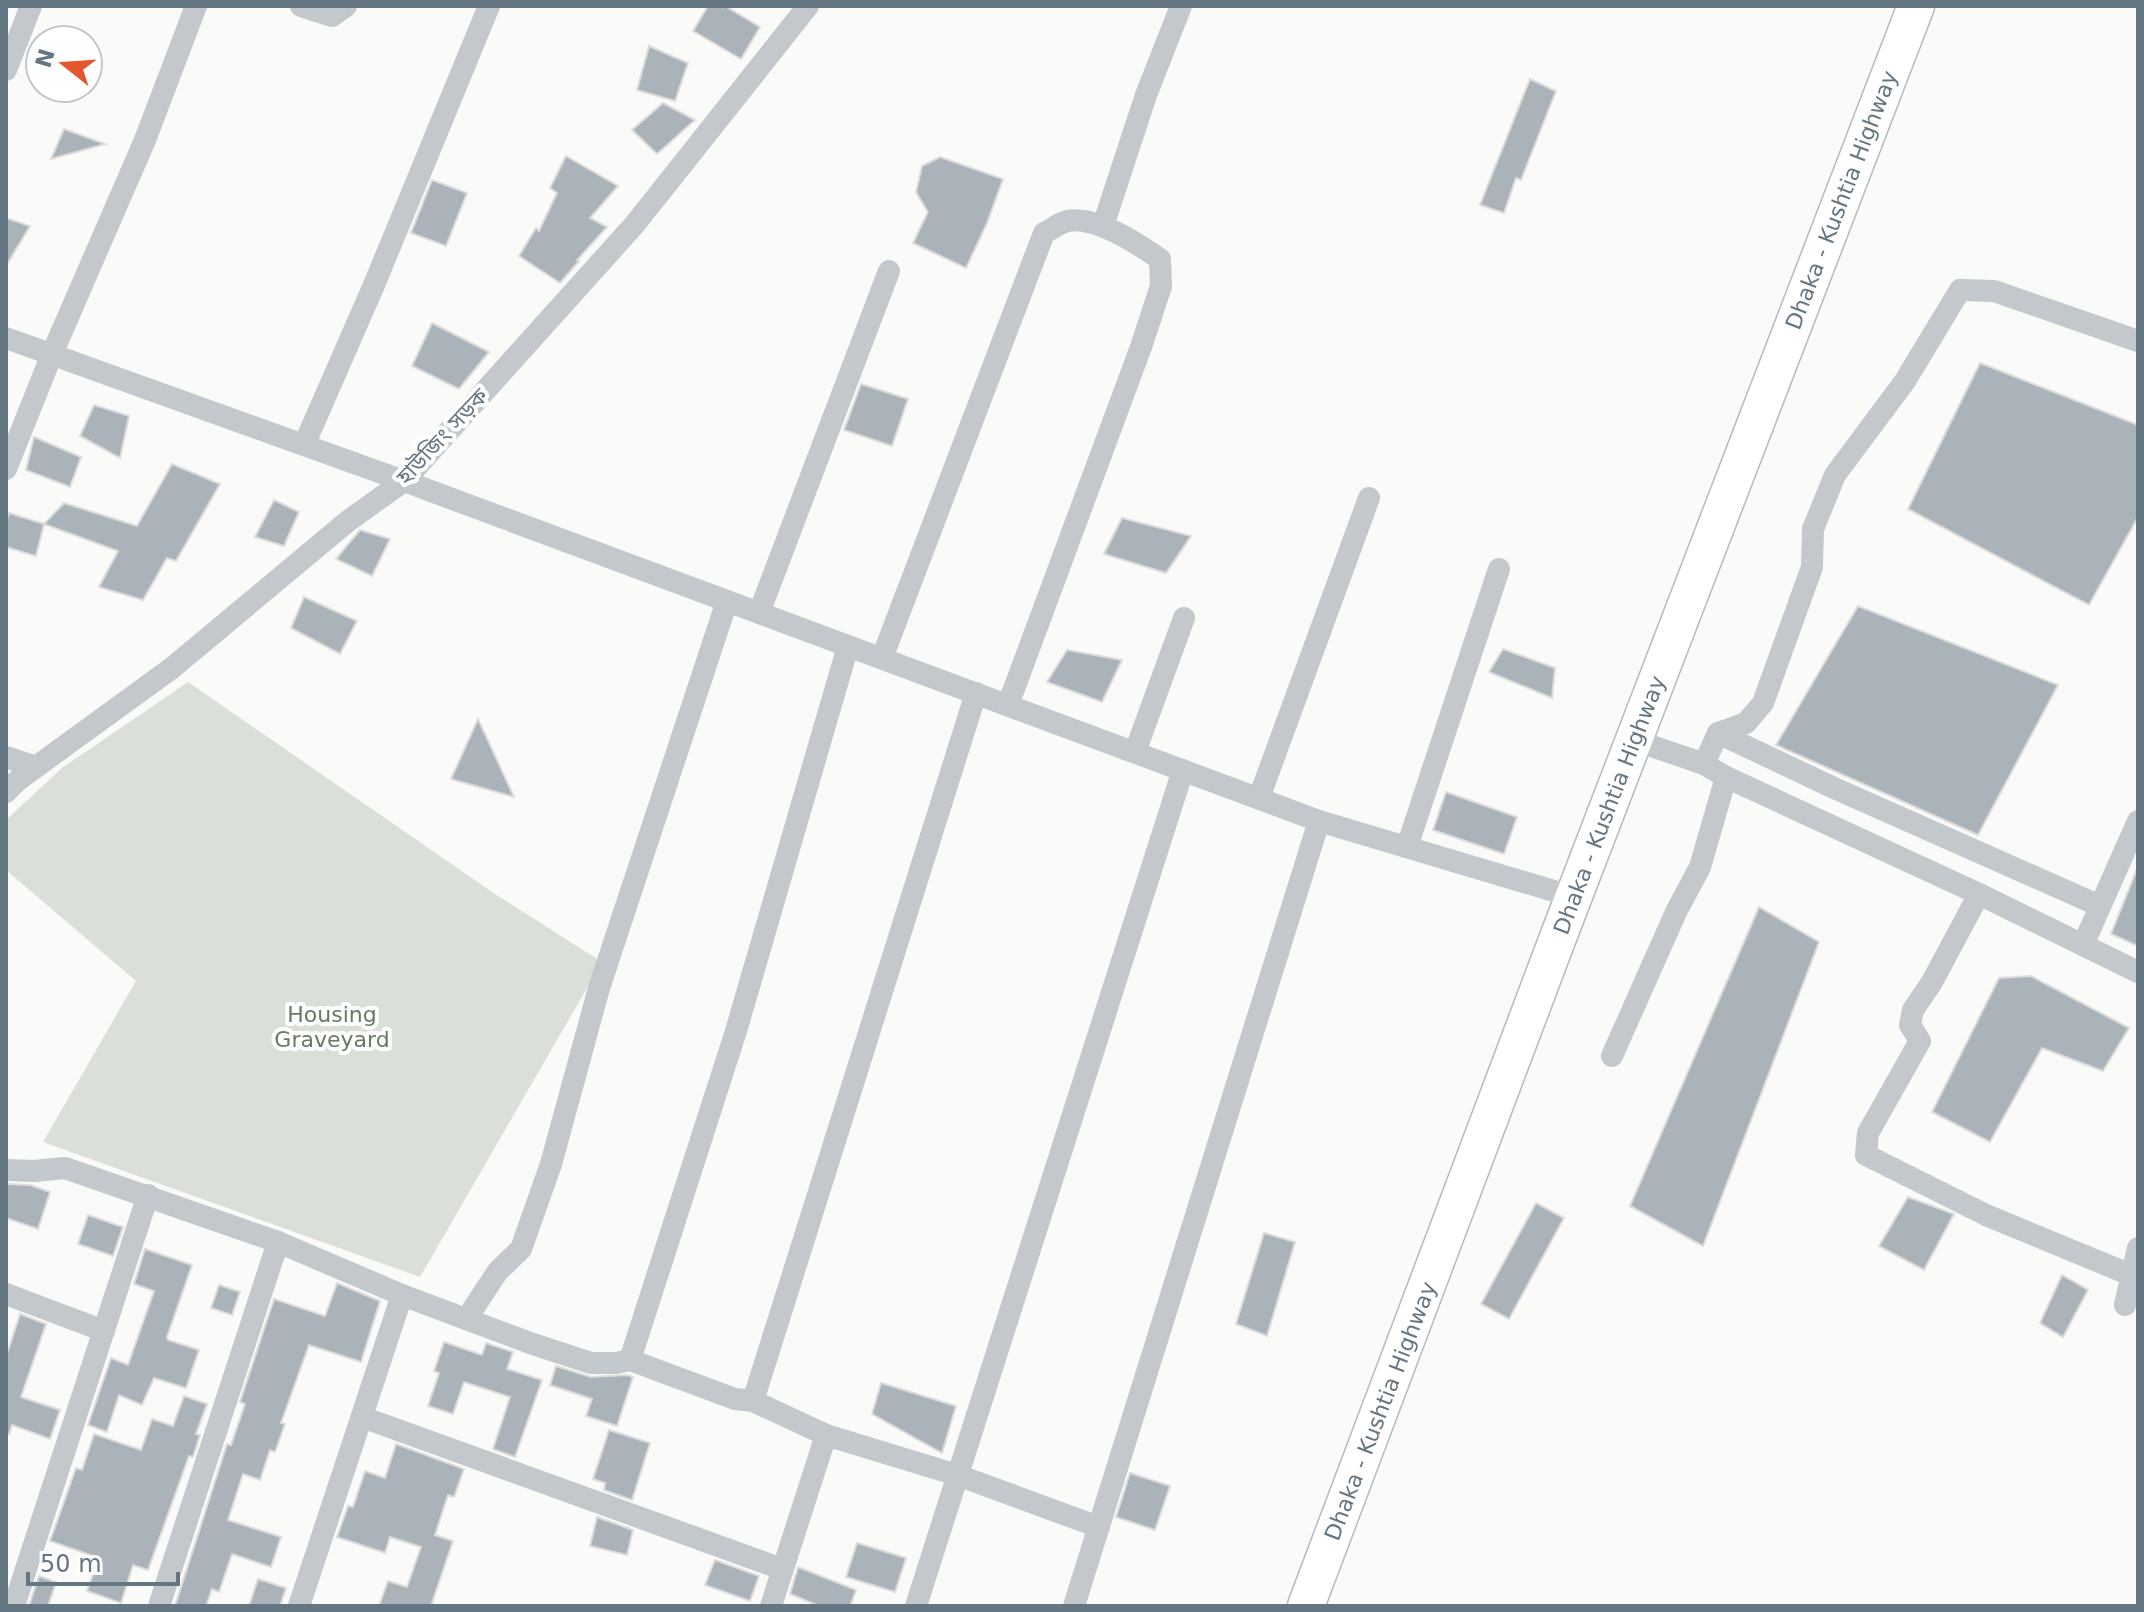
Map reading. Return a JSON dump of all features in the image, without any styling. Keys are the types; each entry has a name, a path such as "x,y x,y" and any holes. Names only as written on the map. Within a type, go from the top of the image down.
{"main road":[{"name":"Dhaka - Kushtia Highway","path":"1306,1606 1916,6"}],"street":[{"path":"8,57 31,6"},
{"path":"6,469 145,140 196,6"},
{"path":"301,6 332,16 346,6"},
{"path":"304,445 489,6"},
{"name":"হাউজিং সড়ক","path":"6,792 172,668 348,521 404,481 635,224 808,6"},
{"path":"1103,226 1146,95 1181,6"},
{"path":"882,658 1044,233 1068,221 1103,226 1160,259 1161,286 1008,705"},
{"path":"759,613 889,271"},
{"path":"1704,764 1718,733 1746,723 1763,703 1812,567 1813,529 1835,475 1905,381 1960,290 1994,291 2138,341"},
{"path":"6,338 404,481 1319,821 1574,897"},
{"path":"1259,798 1369,498"},
{"path":"1407,847 1499,569"},
{"path":"467,1318 498,1271 521,1249 551,1164 599,988 727,601"},
{"path":"1135,752 1184,618"},
{"path":"630,1360 736,1031 848,646"},
{"path":"753,1401 976,693"},
{"path":"1718,733 2100,906"},
{"path":"1634,740 1704,764 2138,972"},
{"path":"6,757 36,767"},
{"path":"916,1606 1183,770"},
{"path":"1612,1056 1676,912 1700,867 1726,777"},
{"path":"1074,1606 1319,821"},
{"path":"2083,945 2137,826"},
{"path":"1979,894 1932,982 1913,1010 1910,1025 1920,1041 1868,1133 1866,1155 1986,1215 2131,1275"},
{"path":"6,1170 65,1168 148,1195 278,1242 402,1295 533,1344 591,1363 630,1360 735,1399 753,1401 826,1435 957,1475 1099,1527"},
{"path":"14,1606 148,1195"},
{"path":"159,1606 278,1242"},
{"path":"2125,1305 2138,1248"},
{"path":"6,1294 104,1331"},
{"path":"299,1606 402,1295"},
{"path":"362,1417 782,1569"},
{"path":"771,1606 826,1435"}],"green space":[{"name":"Housing Graveyard","path":"188,682 495,894 602,962 420,1277 43,1142 136,981 6,870 6,820 62,768"}],"building":[{"path":"708,6 725,6 760,27 741,59 693,31"},
{"path":"649,46 688,63 675,101 637,90"},
{"path":"1530,79 1556,91 1521,180 1516,178 1504,213 1480,205"},
{"path":"663,103 695,120 657,154 632,130"},
{"path":"64,129 105,144 51,159"},
{"path":"566,156 618,186 590,218 607,227 560,283 519,256 536,228 539,231 557,193 550,188"},
{"path":"940,157 1003,179 966,268 913,243 928,212 916,192 922,166"},
{"path":"432,180 467,193 446,246 411,233"},
{"path":"6,218 30,226 6,266"},
{"path":"432,323 489,352 459,389 412,366"},
{"path":"1980,363 2138,425 2138,517 2089,605 1908,509"},
{"path":"861,384 908,399 892,446 844,430"},
{"path":"94,405 129,416 120,458 80,436"},
{"path":"34,437 81,457 70,487 26,470"},
{"path":"172,464 220,484 176,561 167,558 143,600 99,587 118,551 44,524 64,503 137,526"},
{"path":"274,500 299,512 284,546 255,537"},
{"path":"9,513 44,524 36,556 6,547"},
{"path":"1122,518 1191,536 1166,573 1104,554"},
{"path":"360,530 390,539 372,576 336,559"},
{"path":"304,597 357,621 340,654 291,628"},
{"path":"1858,606 2058,685 1978,835 1776,745"},
{"path":"1503,649 1555,668 1552,698 1489,672"},
{"path":"1067,650 1122,660 1102,702 1047,682"},
{"path":"478,719 514,797 451,779"},
{"path":"1446,792 1517,817 1504,854 1433,830"},
{"path":"2138,869 2138,946 2111,934"},
{"path":"1759,907 1819,942 1703,1246 1630,1206"},
{"path":"2031,976 2129,1028 2103,1071 2042,1048 1990,1142 1932,1112 1999,978"},
{"path":"6,1184 30,1185 50,1192 38,1229 6,1218"},
{"path":"1908,1197 1954,1214 1924,1270 1879,1246"},
{"path":"1536,1203 1564,1218 1509,1319 1481,1304"},
{"path":"88,1215 123,1227 113,1256 78,1244"},
{"path":"1264,1233 1295,1242 1267,1336 1236,1324"},
{"path":"145,1249 192,1265 167,1337 168,1340 199,1350 186,1388 154,1378 142,1405 119,1395 107,1432 88,1425 111,1358 128,1365 154,1291 134,1284"},
{"path":"2062,1275 2088,1290 2063,1337 2040,1323"},
{"path":"337,1283 380,1301 361,1362 309,1345 281,1423 285,1424 275,1452 270,1450 260,1480 243,1474 228,1520 281,1537 271,1567 232,1554 219,1592 212,1589 206,1606 175,1606 227,1444 231,1445 245,1404 240,1402 274,1299 325,1316"},
{"path":"219,1285 240,1292 232,1315 211,1308"},
{"path":"20,1314 46,1324 21,1397 60,1410 50,1439 12,1425 9,1434 6,1434 6,1357"},
{"path":"444,1342 482,1355 486,1343 513,1352 507,1369 542,1380 515,1457 493,1449 510,1397 464,1382 453,1414 428,1406 439,1373 434,1371"},
{"path":"556,1366 591,1377 633,1377 617,1426 586,1416 592,1399 550,1385"},
{"path":"881,1383 956,1406 942,1453 872,1414"},
{"path":"184,1396 207,1404 196,1434 200,1435 193,1457 189,1456 148,1570 133,1565 121,1603 87,1591 99,1558 50,1541 76,1468 82,1470 94,1434 141,1450 152,1419 173,1426"},
{"path":"609,1430 650,1443 632,1500 604,1490 605,1483 593,1479"},
{"path":"396,1444 464,1469 454,1497 448,1495 435,1535 453,1541 431,1606 379,1606 388,1581 407,1587 421,1547 390,1537 385,1553 337,1537 348,1506 353,1507 365,1471 385,1478"},
{"path":"1130,1473 1170,1486 1155,1530 1116,1517"},
{"path":"597,1517 633,1530 627,1555 590,1546"},
{"path":"857,1543 906,1558 895,1592 846,1577"},
{"path":"715,1560 759,1576 750,1601 705,1585"},
{"path":"798,1567 856,1590 850,1606 819,1606 790,1594"},
{"path":"39,1576 56,1582 48,1606 29,1606"},
{"path":"258,1579 286,1588 280,1606 249,1606"}]}
